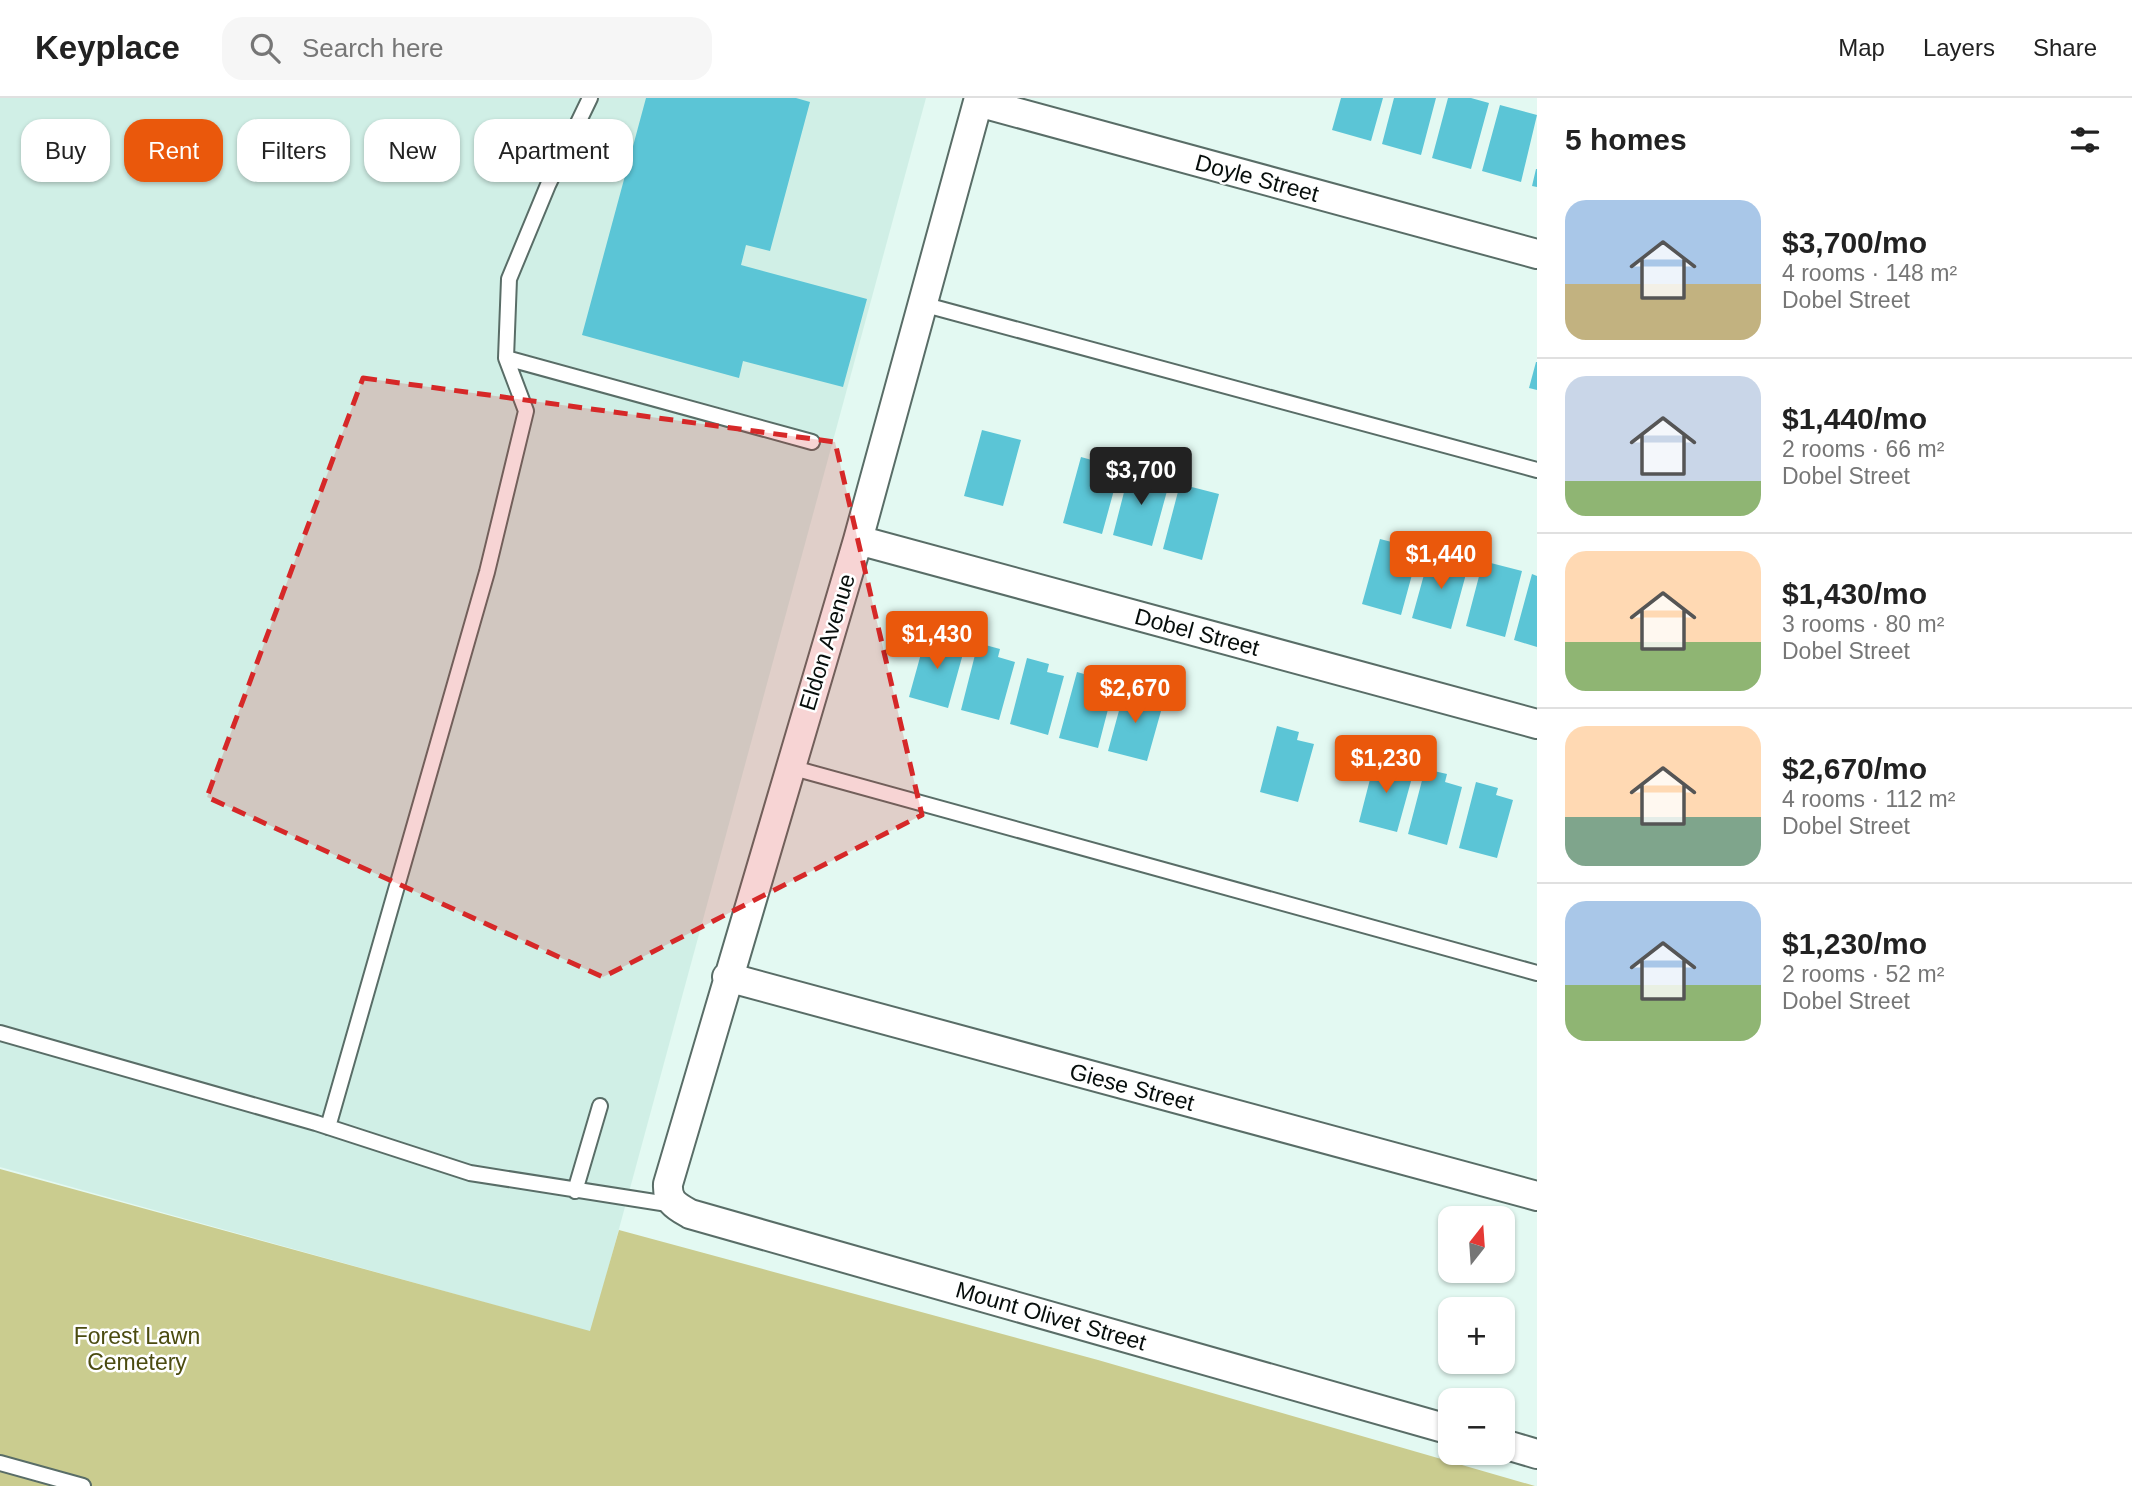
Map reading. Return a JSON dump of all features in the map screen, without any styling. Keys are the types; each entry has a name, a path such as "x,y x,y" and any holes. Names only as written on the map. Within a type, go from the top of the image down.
{"street":[{"name":"Doyle Street","path":"974,99 1537,254"},
{"name":"Eldon Avenue","path":"671,1195 727,977 858,540 974,99"},
{"name":"Dobel Street","path":"858,540 1537,724"},
{"name":"Giese Street","path":"727,977 1537,1196"},
{"name":"Mount Olivet Street","path":"671,1195 703,1218 1438,1426"},
{"path":"1515,1448 1537,1454"}],"lane":[{"path":"328,1127 487,572 526,411 506,358 509,279 548,185 590,98"},
{"path":"922,304 1537,470"},
{"path":"506,358 812,442"},
{"path":"790,766 1537,973"},
{"path":"0,1032 328,1127 470,1173 575,1192 671,1195"},
{"path":"575,1192 600,1106"},
{"path":"0,1463 83,1486"}],"highlighted area":[{"path":"363,378 835,442 922,815 603,977 207,797"}],"shaded area":[{"path":"0,98 926,98 591,1332 0,1167"}],"green space":[{"name":"Forest Lawn Cemetery","path":"0,1169 590,1331 619,1230 1098,1360 1438,1458 1438,1465 1462,1465 1535,1486 0,1486"}],"building":[{"path":"646,98 796,98 810,102 770,251 746,245 741,265 867,299 843,387 743,361 739,378 582,335 623,182 633,182 633,146"},
{"path":"1341,98 1383,98 1371,141 1332,130"},
{"path":"1394,98 1436,98 1421,155 1382,144"},
{"path":"1448,98 1471,98 1489,103 1471,169 1432,158"},
{"path":"1500,105 1537,115 1521,182 1482,171"},
{"path":"1537,169 1537,187 1532,186"},
{"path":"1537,362 1537,390 1529,388"},
{"path":"982,430 1021,440 1003,506 964,496"},
{"path":"1081,457 1120,468 1102,534 1063,523"},
{"path":"1130,469 1170,480 1152,546 1113,535"},
{"path":"1180,484 1219,494 1202,560 1163,549"},
{"path":"1380,539 1419,549 1401,615 1362,604"},
{"path":"1430,553 1469,563 1451,629 1412,618"},
{"path":"1483,561 1522,571 1505,637 1466,626"},
{"path":"1532,574 1537,576 1537,647 1514,640"},
{"path":"927,632 949,637 947,645 964,650 948,708 909,697"},
{"path":"978,643 1000,649 998,657 1015,662 999,720 961,710"},
{"path":"1027,658 1049,664 1047,672 1064,676 1048,735 1010,724"},
{"path":"1077,672 1098,678 1096,686 1113,690 1098,748 1059,738"},
{"path":"1126,685 1148,691 1146,699 1163,704 1147,761 1108,751"},
{"path":"1277,726 1299,732 1297,740 1314,744 1298,802 1260,792"},
{"path":"1376,756 1398,762 1396,770 1413,774 1397,832 1359,822"},
{"path":"1425,769 1447,774 1445,782 1462,787 1447,845 1408,834"},
{"path":"1476,782 1498,788 1496,795 1513,800 1497,858 1459,848"}]}
